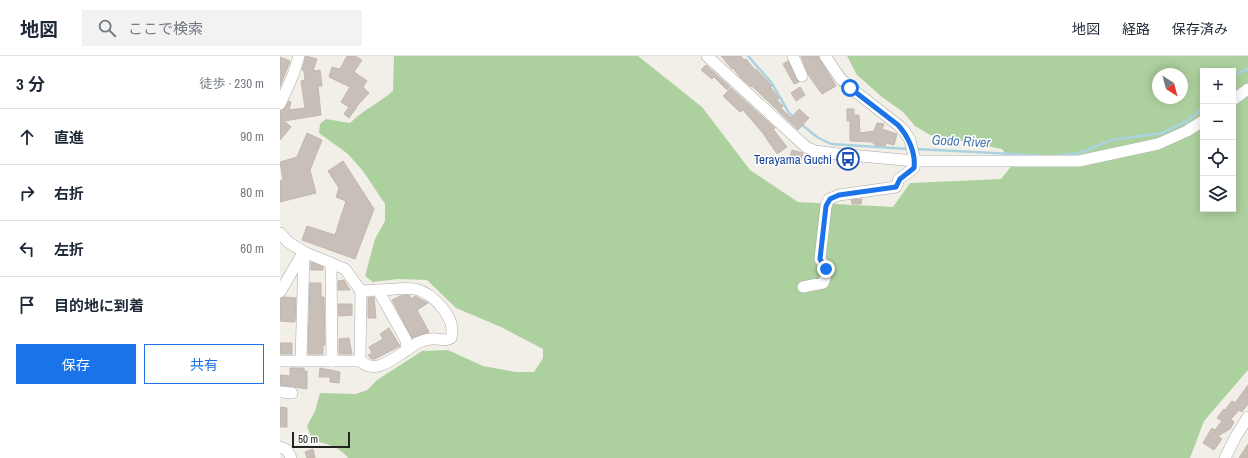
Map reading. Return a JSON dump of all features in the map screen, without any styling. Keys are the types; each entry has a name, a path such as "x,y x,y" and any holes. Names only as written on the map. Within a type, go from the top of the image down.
{"street":[{"path":"280,104 299,56"},
{"path":"707,56 806,147 815,151 915,161 1079,161 1158,144 1188,131 1200,123"},
{"path":"793,56 802,76"},
{"path":"803,287 823,283 827,276 826,269 820,259 826,206 830,199 839,195 896,187 900,179 914,168 915,161 910,140 898,125 850,88 840,78 825,56"},
{"path":"1236,98 1248,89"},
{"path":"280,233 288,242 304,252 345,269 361,291 360,361"},
{"path":"280,292 304,252"},
{"path":"301,361 304,252"},
{"path":"331,263 332,361"},
{"path":"280,361 360,361 367,367 375,368 424,340 433,338 443,340 451,338 451,326 446,313 423,291 406,288 361,291"},
{"path":"378,290 406,340 407,350"},
{"path":"280,392 292,393"},
{"path":"1225,458 1248,417"},
{"path":"280,447 286,450 292,458"}],"green space":[{"path":"394,56 638,56 702,107 750,170 798,202 893,207 910,183 1001,179 1013,164 1002,149 930,135 915,126 903,112 882,97 857,75 847,56 1248,56 1248,370 1204,421 1190,458 348,458 336,448 312,440 307,426 315,411 320,393 356,394 367,390 377,380 422,351 448,350 483,366 516,372 534,372 543,358 543,349 501,327 456,308 427,280 398,279 373,282 365,276 375,239 385,221 385,204 363,171 348,154 319,133 320,124 326,119 350,123 393,91"}],"building":[{"path":"306,56 317,59 313,71 320,70 322,86 318,86 321,115 284,121 291,127 280,140 280,111 284,109 289,101 291,102 289,110 305,108 301,81 305,80 304,71 302,70"},
{"path":"347,56 355,56 362,60 354,72 367,81 363,87 369,93 356,107 349,118 344,114 349,107 341,102 350,87 329,77 332,67 340,69"},
{"path":"721,56 741,56 744,60 746,59 772,86 770,87 779,98 777,100 783,106 781,108 791,118 799,109 809,118 798,130 752,86 751,87 740,77"},
{"path":"801,56 818,56 836,86 822,94 809,76"},
{"path":"280,57 290,61 280,87"},
{"path":"788,61 799,82 794,84 783,64"},
{"path":"706,65 730,87 727,90 714,77 712,79 701,70"},
{"path":"800,87 805,95 796,101 791,93"},
{"path":"731,88 775,128 773,129 787,147 777,154 762,132 743,110 740,112 723,96"},
{"path":"847,109 854,109 854,115 859,115 860,133 874,131 877,123 884,124 882,129 897,134 894,145 886,143 885,146 875,145 872,142 850,141 850,121 847,121"},
{"path":"307,133 322,140 310,170 316,193 280,202 280,181 283,180 280,162 297,157"},
{"path":"792,150 803,153 800,164 789,161"},
{"path":"343,161 374,209 355,259 302,240 307,226 335,235 346,201 336,197 339,188 328,171"},
{"path":"862,199 861,204 852,204 851,200"},
{"path":"311,262 323,267 323,270 311,270"},
{"path":"344,280 350,290 338,290 338,281"},
{"path":"310,283 321,283 321,297 324,297 325,345 323,345 323,354 308,354"},
{"path":"409,295 411,299 415,296 428,303 417,310 429,332 412,338 392,300 400,296"},
{"path":"284,297 296,298 295,322 280,321 280,299"},
{"path":"374,297 376,318 368,318 368,298"},
{"path":"338,304 352,304 352,315 339,316"},
{"path":"389,328 400,346 375,359 371,359 368,355 372,353 369,347 383,339 380,334"},
{"path":"349,338 352,354 339,354 339,339"},
{"path":"280,343 292,343 292,354 280,354"},
{"path":"290,368 304,368 304,371 307,371 307,389 280,385 280,375 290,376"},
{"path":"320,368 340,372 339,383 330,382 330,377 319,377"},
{"path":"1248,385 1248,404 1242,412 1239,410 1231,419 1234,422 1230,429 1218,436 1222,439 1214,450 1203,443 1212,428 1215,430 1222,421 1217,418 1232,401 1235,403"},
{"path":"280,407 287,408 287,427 280,427"},
{"path":"1248,444 1248,458 1239,458"},
{"path":"313,449 315,458 307,458 305,452"}],"waterway":[{"name":"Godo River","path":"748,56 771,82 789,113 794,118"},
{"name":"Godo River","path":"1236,74 1248,69"},
{"name":"Godo River","path":"1054,156 1079,153 1112,140 1162,133 1187,121 1200,110"},
{"name":"Godo River","path":"801,124 817,137 831,144 909,149"},
{"name":"Godo River","path":"916,149 1049,156"}],"place":[{"name":"Terayama Guchi","path":"848,159"}],"route":[{"path":"826,269 820,259 821,241 825,222 826,206 830,199 839,195 896,187 897,182 910,173 914,168 915,161 910,140 905,132 850,88"}]}
